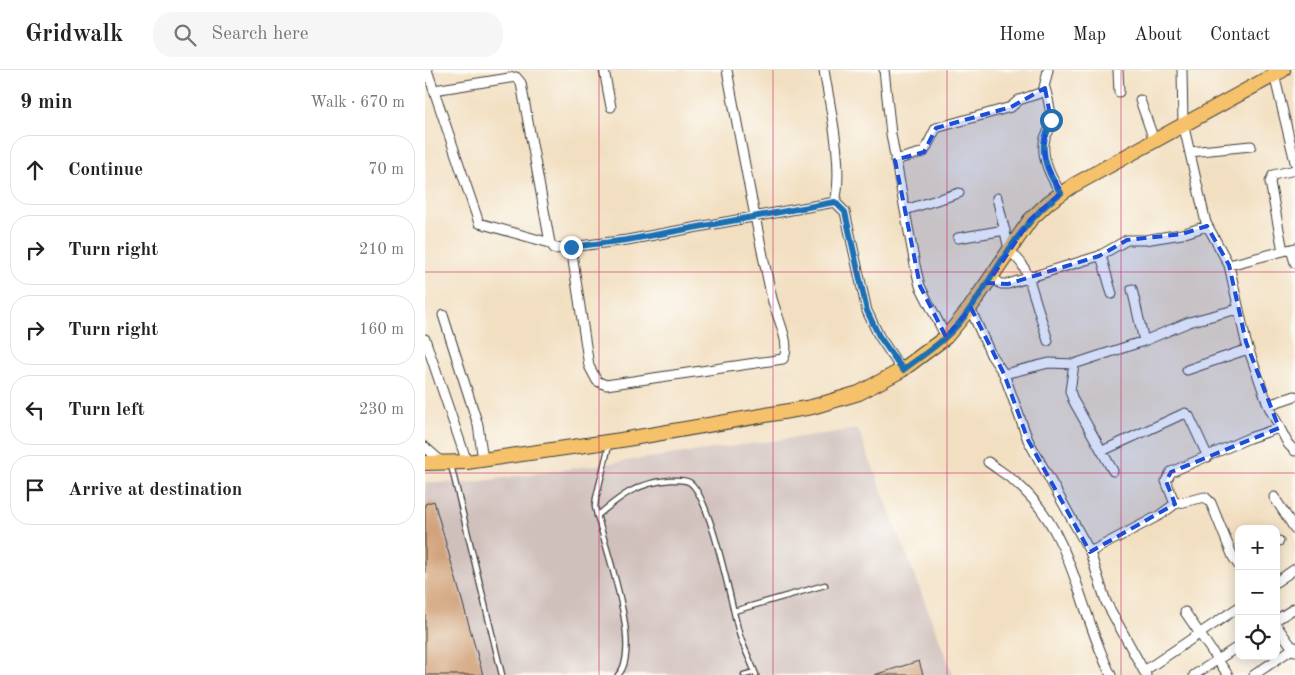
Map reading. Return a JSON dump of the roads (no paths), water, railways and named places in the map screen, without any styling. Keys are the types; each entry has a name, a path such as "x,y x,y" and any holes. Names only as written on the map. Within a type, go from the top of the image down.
{"main road":[{"path":"425,463 467,462 610,442 812,407 859,393 883,382 903,370 946,337 971,308 1030,220 1061,193 1277,72"}],"street":[{"path":"427,70 479,222 512,234 550,243"},
{"path":"604,70 611,107"},
{"path":"571,247 589,366 597,381 606,386 783,359 787,353 787,343 772,300 727,70"},
{"path":"824,70 836,149 837,193 835,202"},
{"path":"884,70 895,160 920,286 946,337"},
{"path":"1048,70 1045,88 1051,127 1044,140 1046,161 1048,171 1061,193"},
{"path":"1119,70 1119,92"},
{"path":"1182,70 1183,124 1207,226 1229,265 1248,348 1268,405 1287,444 1295,451"},
{"path":"1277,72 1295,162"},
{"path":"434,90 516,77 521,83 550,243 555,249 627,240 755,215 835,202"},
{"path":"895,160 924,152 936,128 1011,107 1019,100 1038,94 1045,88"},
{"path":"1140,100 1153,140"},
{"path":"1189,152 1251,146"},
{"path":"1295,170 1273,175 1270,182 1295,263"},
{"path":"905,210 959,194"},
{"path":"997,198 1009,249 1022,264 1028,276 1048,341"},
{"path":"835,202 845,212 867,311 879,336 903,370"},
{"path":"992,277 1001,284 1008,284 1028,276 1099,256 1127,240 1145,240 1182,234 1207,226"},
{"path":"958,238 1005,230"},
{"path":"1229,265 1290,249"},
{"path":"1099,256 1102,259 1112,294"},
{"path":"1132,289 1144,341"},
{"path":"971,308 991,355 1004,374 1028,440 1090,552 1106,602 1145,673 1235,610"},
{"path":"1004,374 1049,363 1074,364 1144,341 1189,322 1238,309"},
{"path":"443,315 479,430 483,460"},
{"path":"425,339 467,462"},
{"path":"1187,370 1248,348"},
{"path":"1074,364 1070,391 1073,400 1113,471"},
{"path":"1268,405 1295,396"},
{"path":"1102,451 1185,413 1189,416 1208,457"},
{"path":"1175,504 1166,481 1171,472 1249,438 1279,428"},
{"path":"425,448 446,463"},
{"path":"988,462 1024,490 1044,514 1069,562 1099,651 1111,675"},
{"path":"1090,552 1160,515 1175,504 1205,497 1211,503 1235,560"},
{"path":"1274,497 1295,529"},
{"path":"1280,579 1295,570"},
{"path":"1280,617 1295,608"},
{"path":"1185,612 1198,634 1228,675"},
{"path":"1254,675 1294,649 1280,630"},
{"path":"1194,675 1235,649"}],"lane":[{"path":"610,442 596,498 597,516 626,623 627,653 623,669 618,675"},
{"path":"446,463 502,675"},
{"path":"597,516 636,487 651,482 677,480 690,482 694,487 714,534 739,634 756,674 744,675"},
{"path":"734,611 825,585"}]}
